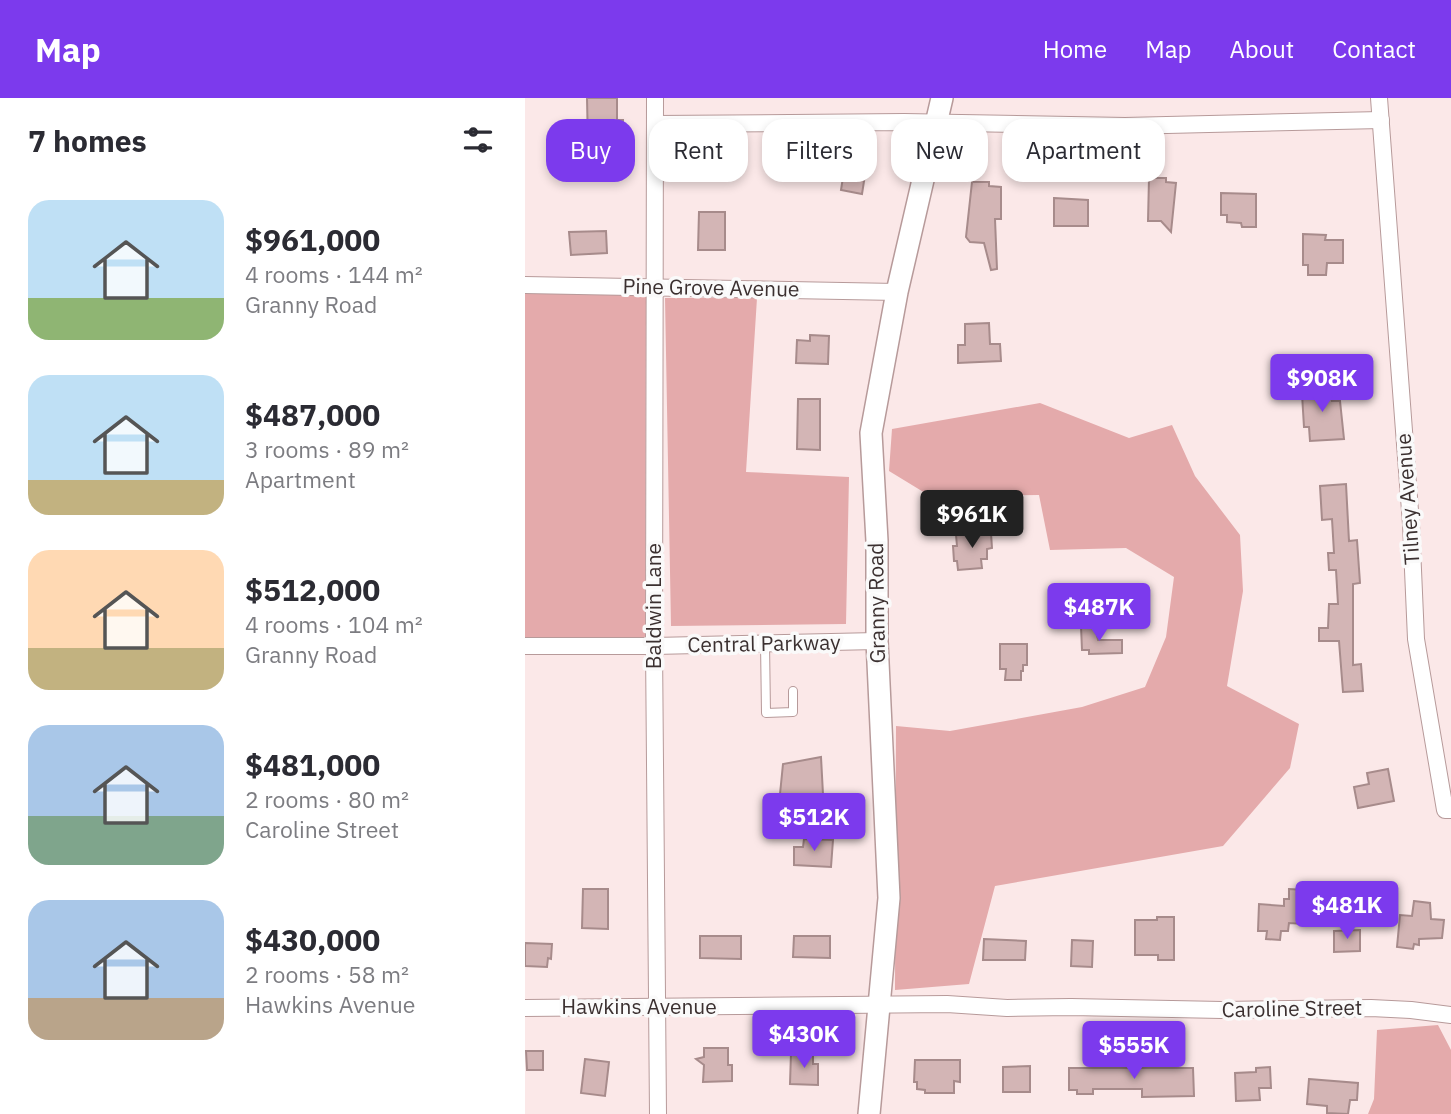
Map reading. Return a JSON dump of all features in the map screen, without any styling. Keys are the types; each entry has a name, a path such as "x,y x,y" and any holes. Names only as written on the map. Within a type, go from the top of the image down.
{"street":[{"name":"Baldwin Lane","path":"655,98 656,119"},
{"name":"Granny Road","path":"936,119 942,98"},
{"name":"Tilney Avenue","path":"1380,98 1411,524 1416,639 1445,810 1451,810"},
{"path":"988,125 1125,126 1381,120"},
{"path":"748,124 891,124"},
{"name":"Baldwin Lane","path":"655,182 654,646 658,1114"},
{"name":"Granny Road","path":"869,1114 889,898 871,433 897,292 922,182"},
{"name":"Pine Grove Avenue","path":"525,285 897,292"},
{"name":"Central Parkway","path":"525,646 877,641"},
{"name":"Hawkins Avenue","path":"525,1008 879,1005"},
{"name":"Caroline Street","path":"879,1005 1222,1010 1371,1008 1451,1015"}],"lane":[{"path":"765,643 766,713 793,712 793,691"}],"shaded area":[{"path":"525,294 646,294 645,638 525,638"},
{"path":"665,298 757,298 746,472 849,477 846,624 671,626"},
{"path":"1040,403 1129,438 1172,425 1195,476 1240,535 1243,591 1227,686 1299,724 1290,768 1223,846 995,886 969,984 895,990 896,726 950,731 1082,707 1145,687 1166,637 1174,577 1126,548 1050,550 1039,495 930,496 889,471 892,429"},
{"path":"1438,1025 1451,1050 1451,1114 1368,1114 1374,1099 1377,1030"}],"building":[{"path":"587,98 617,98 617,119 587,119"},
{"path":"1166,178 1166,182 1176,183 1171,232 1161,221 1148,221 1149,182 1165,182"},
{"path":"842,182 864,182 862,194 841,190"},
{"path":"972,182 989,182 989,186 1001,187 1001,219 995,219 997,269 991,270 984,243 970,242 966,237"},
{"path":"1221,193 1256,194 1256,227 1242,227 1241,223 1227,222 1227,215 1221,215"},
{"path":"1054,198 1088,200 1088,226 1054,226"},
{"path":"699,212 725,212 725,250 698,250"},
{"path":"606,231 607,253 571,255 569,232"},
{"path":"1303,234 1326,235 1325,240 1343,240 1343,263 1327,263 1326,275 1308,275 1308,265 1303,265"},
{"path":"989,323 990,344 1000,344 1001,361 958,363 958,345 965,345 965,324"},
{"path":"810,335 829,336 828,364 796,363 797,340 810,341"},
{"path":"1331,384 1332,401 1340,401 1344,439 1310,441 1309,427 1304,427 1302,394 1311,394 1310,385"},
{"path":"798,399 820,399 820,450 797,449"},
{"path":"1346,484 1349,541 1357,540 1360,583 1353,584 1353,665 1361,664 1363,691 1343,692 1339,641 1319,641 1319,628 1328,628 1329,604 1338,604 1336,570 1329,570 1328,553 1334,553 1332,519 1322,520 1320,486"},
{"path":"991,533 992,548 987,549 987,559 981,559 982,568 958,570 953,546 957,546 956,535"},
{"path":"1081,626 1095,626 1098,640 1122,640 1122,653 1089,654 1089,650 1082,650"},
{"path":"1000,644 1027,644 1027,665 1023,665 1021,680 1005,680 1006,669 1000,669"},
{"path":"821,757 824,813 778,814 783,764"},
{"path":"1388,769 1394,801 1358,808 1354,787 1369,784 1367,773"},
{"path":"804,839 833,840 831,867 794,865 794,847 803,847"},
{"path":"583,889 608,889 608,929 582,928"},
{"path":"1289,889 1305,890 1304,924 1289,923 1288,931 1281,931 1280,940 1266,939 1267,931 1258,931 1259,904 1284,906 1284,899 1289,899"},
{"path":"1414,901 1430,903 1431,919 1444,920 1442,938 1419,939 1419,945 1414,944 1413,949 1397,947 1400,915 1412,916"},
{"path":"1157,917 1174,917 1174,960 1158,960 1158,955 1135,955 1135,920 1157,920"},
{"path":"1360,930 1360,951 1334,952 1334,931"},
{"path":"700,936 741,936 741,959 700,958"},
{"path":"794,936 830,936 830,958 793,957"},
{"path":"984,939 1026,941 1025,960 983,960"},
{"path":"1072,940 1093,941 1092,967 1071,966"},
{"path":"525,943 552,944 551,959 548,958 547,967 525,966"},
{"path":"704,1048 728,1048 732,1081 703,1082 704,1065 696,1059 704,1057"},
{"path":"526,1051 543,1051 543,1070 527,1070"},
{"path":"791,1053 813,1053 813,1064 818,1064 818,1085 790,1084"},
{"path":"585,1059 609,1062 605,1096 581,1093"},
{"path":"915,1060 960,1060 960,1082 954,1081 954,1093 925,1093 925,1090 917,1089 917,1082 914,1082"},
{"path":"1030,1066 1030,1092 1003,1092 1003,1067"},
{"path":"1270,1067 1271,1088 1259,1088 1260,1100 1236,1101 1235,1073 1256,1072 1256,1068"},
{"path":"1069,1068 1193,1068 1194,1096 1142,1097 1142,1089 1093,1089 1093,1094 1077,1094 1077,1090 1069,1090"},
{"path":"1309,1079 1358,1083 1357,1100 1350,1100 1348,1114 1327,1113 1327,1106 1307,1104"}]}
